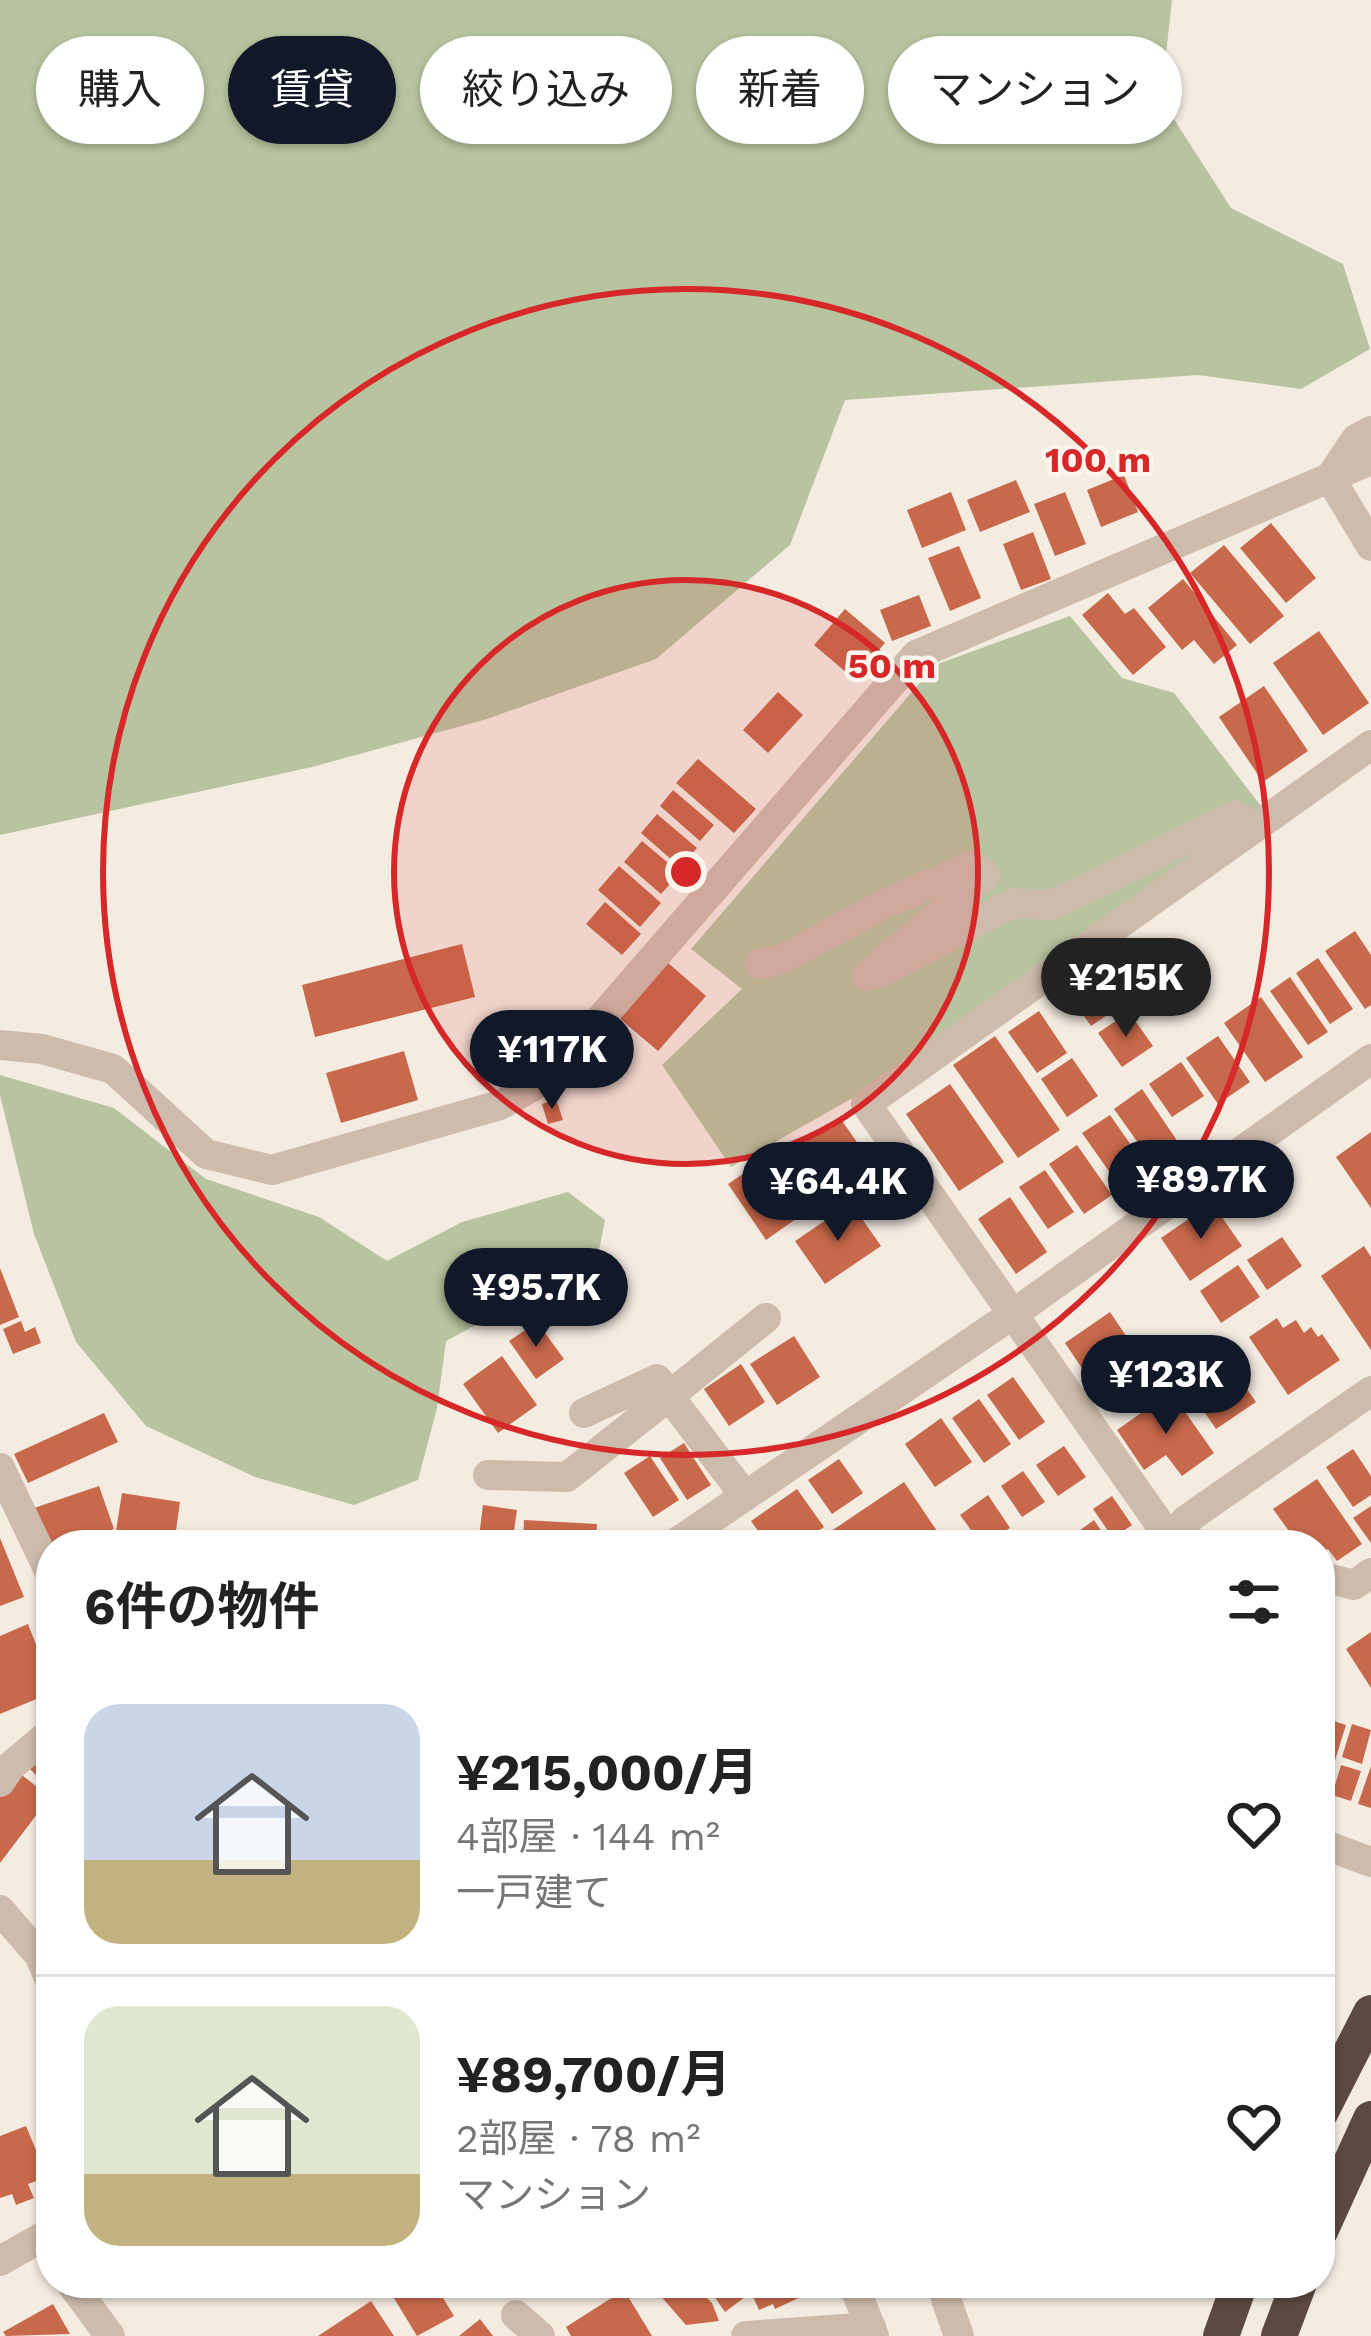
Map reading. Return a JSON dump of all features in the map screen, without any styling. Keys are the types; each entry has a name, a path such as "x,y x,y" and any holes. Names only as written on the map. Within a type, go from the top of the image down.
{"highway":[{"path":"1335,2084 1371,2013"},
{"path":"1335,2198 1371,2119"},
{"path":"1221,2336 1235,2298"},
{"path":"1279,2336 1293,2298"}],"street":[{"path":"1330,478 1356,440 1371,431"},
{"path":"0,1046 42,1048 113,1069 206,1154 272,1169 500,1105 551,1076 916,655 1371,460"},
{"path":"1330,478 1371,546"},
{"path":"1159,1530 866,1104 1371,746"},
{"path":"760,964 782,958 972,865 986,875 866,976 880,973 1013,903 1052,905 1236,814 1254,827"},
{"path":"695,1530 1013,1314 1371,1059"},
{"path":"488,1475 567,1477 766,1318"},
{"path":"584,1412 657,1379 745,1496"},
{"path":"1181,1530 1371,1391"},
{"path":"0,1468 36,1544"},
{"path":"1335,1580 1354,1585 1371,1573"},
{"path":"0,1782 36,1745"},
{"path":"1335,1849 1371,1862"},
{"path":"0,1910 36,1952"},
{"path":"0,2261 36,2243"},
{"path":"81,2298 108,2336"},
{"path":"746,2336 873,2332 860,2298"},
{"path":"946,2298 959,2336"},
{"path":"516,2314 540,2336"}],"green space":[{"path":"0,0 1172,0 1168,36 888,36 888,144 1182,144 1182,132 1231,208 1343,264 1370,349 1301,389 1198,375 845,400 790,545 656,659 487,719 312,767 0,835"},
{"path":"1070,616 1122,678 1174,693 1264,810 863,1092 731,1167 662,1065 742,989 691,949 935,665"},
{"path":"0,1075 114,1108 206,1179 319,1217 387,1261 462,1222 568,1192 605,1220 597,1260 446,1341 437,1408 418,1480 354,1505 255,1477 146,1426 76,1342 34,1234 0,1095"}],"building":[{"path":"1124,475 1138,512 1101,527 1087,490"},
{"path":"1016,480 1030,512 980,532 967,500"},
{"path":"951,492 966,530 922,548 907,510"},
{"path":"1065,492 1086,544 1055,556 1034,504"},
{"path":"1271,523 1316,578 1286,603 1240,548"},
{"path":"1033,532 1051,579 1021,590 1003,544"},
{"path":"1224,545 1284,616 1250,644 1190,573"},
{"path":"959,546 981,598 950,611 928,558"},
{"path":"1183,579 1237,645 1214,664 1194,640 1182,650 1148,608"},
{"path":"1108,593 1125,614 1134,608 1166,647 1133,675 1082,615"},
{"path":"919,595 931,626 892,641 880,610"},
{"path":"845,609 885,643 854,679 814,645"},
{"path":"1319,631 1369,703 1323,735 1273,663"},
{"path":"1264,686 1308,751 1263,782 1219,717"},
{"path":"778,692 803,715 768,753 743,730"},
{"path":"698,759 756,809 734,833 676,783"},
{"path":"673,790 714,825 700,841 660,806"},
{"path":"657,814 697,848 680,867 641,833"},
{"path":"642,841 680,873 661,894 624,862"},
{"path":"619,866 661,903 640,927 598,890"},
{"path":"605,902 641,934 622,955 586,924"},
{"path":"1355,931 1371,955 1371,1005 1365,1009 1325,951"},
{"path":"462,944 475,997 315,1037 302,985"},
{"path":"1318,958 1353,1009 1330,1024 1296,973"},
{"path":"667,962 706,996 658,1051 619,1018"},
{"path":"1094,966 1122,1005 1091,1026 1063,986"},
{"path":"1290,977 1328,1032 1308,1045 1270,991"},
{"path":"1261,997 1303,1057 1265,1082 1224,1023"},
{"path":"1039,1011 1067,1053 1037,1073 1008,1032"},
{"path":"515,1012 523,1039 507,1044 499,1017"},
{"path":"1129,1012 1153,1046 1122,1067 1098,1033"},
{"path":"995,1036 1060,1130 1018,1158 953,1065"},
{"path":"1218,1036 1250,1082 1218,1104 1186,1058"},
{"path":"404,1051 418,1100 341,1123 326,1073"},
{"path":"1072,1058 1098,1096 1067,1117 1041,1079"},
{"path":"1181,1062 1204,1096 1172,1117 1149,1084"},
{"path":"950,1084 1004,1162 959,1191 906,1114"},
{"path":"1142,1089 1178,1142 1151,1161 1114,1109"},
{"path":"556,1099 563,1120 548,1124 542,1104"},
{"path":"1110,1115 1147,1168 1120,1187 1082,1133"},
{"path":"840,1118 873,1165 819,1202 786,1155"},
{"path":"1371,1132 1371,1208 1336,1157"},
{"path":"1077,1145 1112,1195 1084,1214 1049,1164"},
{"path":"762,1161 800,1216 766,1240 728,1184"},
{"path":"1045,1170 1074,1212 1048,1229 1019,1187"},
{"path":"1010,1197 1047,1252 1016,1274 978,1219"},
{"path":"851,1203 881,1246 825,1284 795,1241"},
{"path":"1212,1203 1242,1246 1190,1281 1161,1238"},
{"path":"1282,1237 1302,1266 1267,1290 1247,1260"},
{"path":"1364,1246 1371,1257 1371,1350 1321,1276"},
{"path":"1238,1265 1260,1297 1221,1323 1200,1291"},
{"path":"0,1268 19,1317 0,1325"},
{"path":"1110,1312 1149,1370 1104,1401 1065,1343"},
{"path":"1277,1318 1283,1328 1296,1320 1304,1333 1311,1327 1318,1337 1322,1334 1340,1360 1288,1395 1249,1337"},
{"path":"21,1321 25,1332 35,1327 41,1343 13,1354 3,1329"},
{"path":"537,1322 564,1359 536,1379 509,1341"},
{"path":"794,1336 820,1377 777,1405 750,1364"},
{"path":"1220,1351 1256,1402 1216,1429 1181,1378"},
{"path":"502,1356 537,1405 498,1433 463,1384"},
{"path":"741,1364 765,1402 729,1426 704,1389"},
{"path":"1013,1377 1045,1422 1019,1440 987,1395"},
{"path":"1171,1392 1214,1453 1182,1476 1166,1455 1144,1470 1117,1430"},
{"path":"979,1399 1011,1444 984,1463 952,1418"},
{"path":"104,1413 118,1442 28,1483 14,1454"},
{"path":"941,1418 972,1462 935,1487 905,1444"},
{"path":"684,1443 711,1485 687,1500 660,1458"},
{"path":"1064,1446 1086,1477 1058,1496 1036,1465"},
{"path":"1353,1449 1371,1476 1371,1495 1353,1507 1326,1467"},
{"path":"650,1456 679,1500 653,1517 624,1473"},
{"path":"839,1459 863,1493 832,1514 808,1480"},
{"path":"1023,1471 1045,1502 1022,1517 1001,1486"},
{"path":"1317,1479 1362,1544 1337,1561 1335,1530 1288,1530 1273,1509"},
{"path":"904,1482 936,1530 833,1530"},
{"path":"99,1486 114,1529 44,1530 34,1508"},
{"path":"797,1489 824,1527 757,1530 751,1521"},
{"path":"122,1493 180,1502 176,1530 116,1530"},
{"path":"988,1495 1010,1528 971,1530 960,1515"},
{"path":"1112,1496 1132,1525 1107,1530 1093,1509"},
{"path":"483,1505 517,1510 514,1530 480,1530"},
{"path":"1371,1506 1371,1543 1353,1518"},
{"path":"524,1520 597,1524 597,1530 524,1530"},
{"path":"1094,1520 1101,1530 1080,1530"},
{"path":"0,1538 24,1597 0,1606"},
{"path":"28,1624 36,1645 36,1699 0,1714 0,1636"},
{"path":"1371,1632 1371,1688 1346,1649"},
{"path":"1335,1722 1346,1725 1335,1760"},
{"path":"1352,1724 1371,1730 1362,1764 1342,1757"},
{"path":"1341,1765 1361,1771 1351,1801 1335,1796"},
{"path":"1371,1766 1371,1808 1358,1804"},
{"path":"18,1772 36,1786 36,1815 0,1863 0,1796"},
{"path":"26,2126 36,2150 36,2181 28,2184 34,2198 16,2205 12,2194 0,2198 0,2136"},
{"path":"394,2298 443,2298 454,2316 417,2336"},
{"path":"611,2298 629,2298 652,2336 571,2336 566,2327"},
{"path":"662,2298 707,2298 712,2303 719,2321 686,2325"},
{"path":"715,2298 744,2298 725,2312"},
{"path":"754,2298 799,2298 775,2309 773,2304 759,2310"},
{"path":"371,2301 394,2336 318,2336"},
{"path":"53,2304 70,2334 6,2336 3,2332"},
{"path":"480,2319 493,2336 459,2336"}]}
